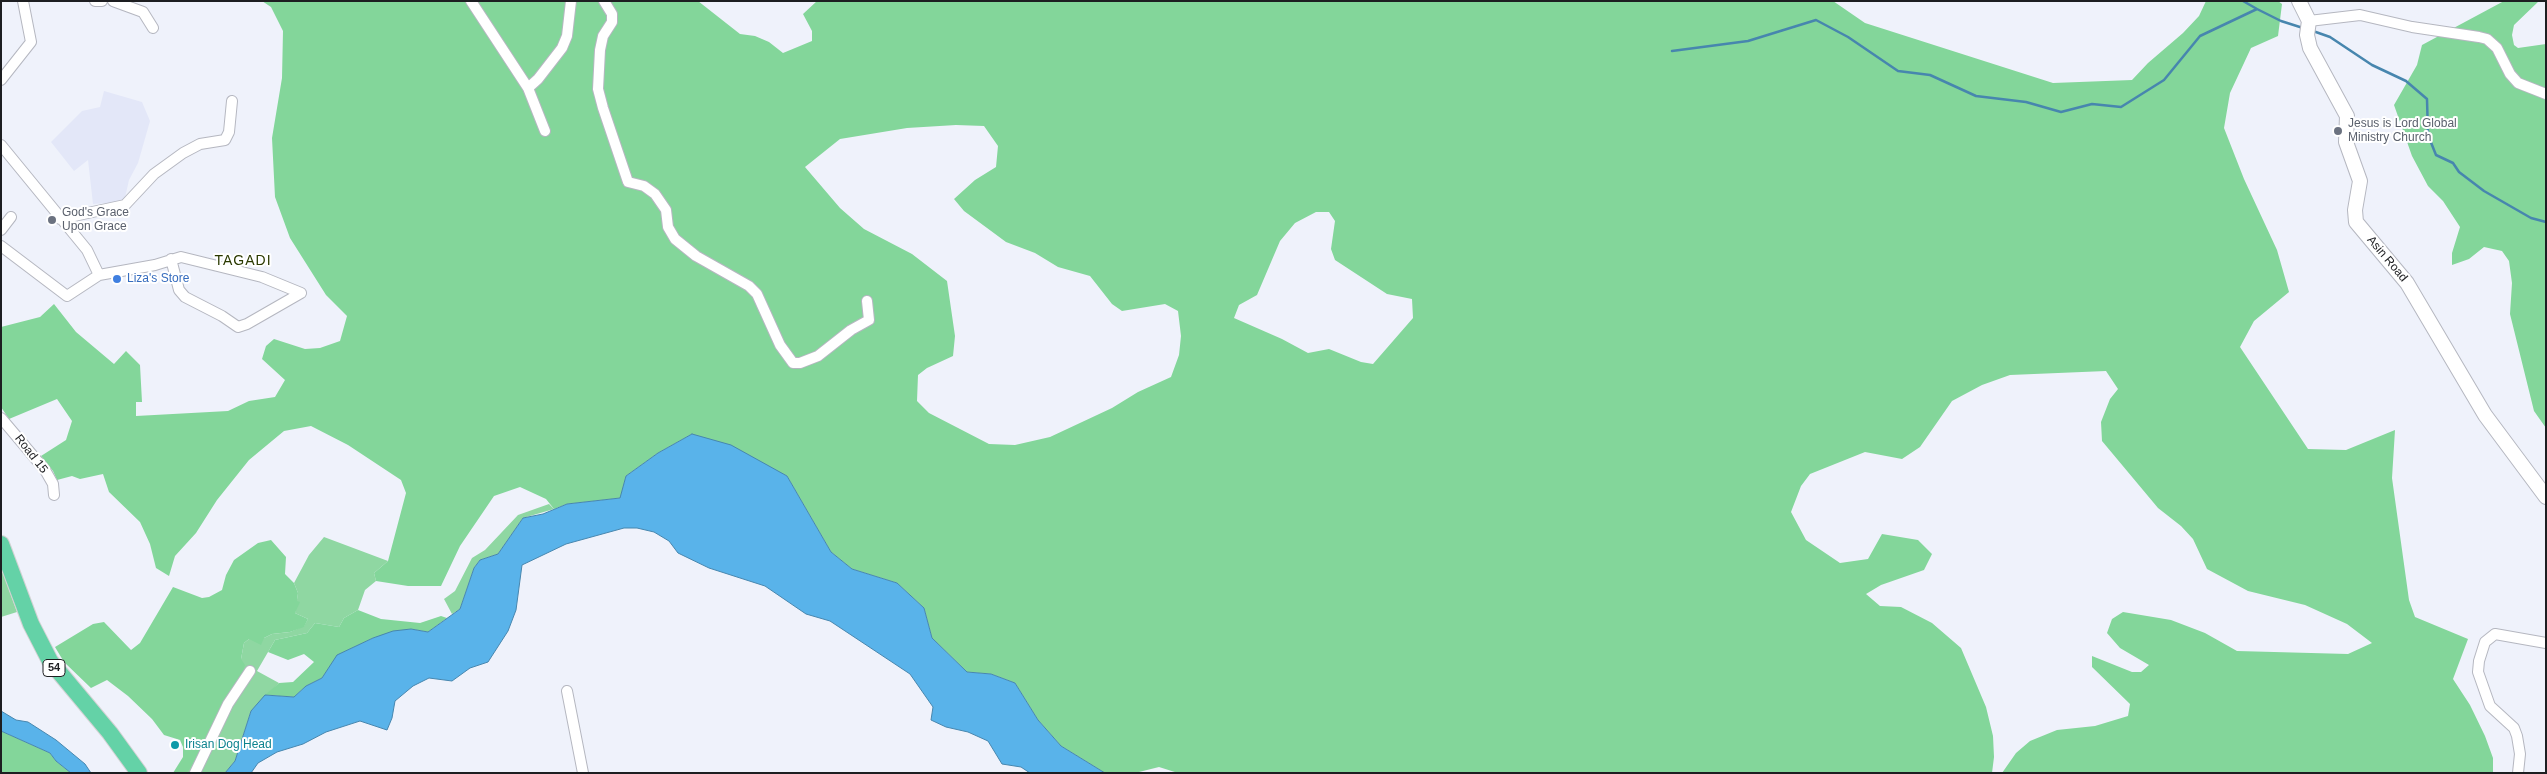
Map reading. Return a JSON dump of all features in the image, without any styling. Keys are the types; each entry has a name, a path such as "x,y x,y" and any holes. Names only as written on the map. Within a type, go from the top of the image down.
{"highway":[{"name":"54","path":"1,544 32,624 50,661 110,733 138,773"}],"main road":[{"name":"Asin Road","path":"2299,1 2308,28 2310,48 2338,96 2347,116 2346,142 2360,181 2355,210 2356,222 2407,283 2484,415 2546,497"}],"street":[{"path":"1,80 31,42 23,1"},
{"path":"95,1 102,1"},
{"path":"113,1 143,12 153,28"},
{"path":"471,1 528,88 545,131"},
{"path":"528,88 538,80 562,48 567,36 571,1"},
{"path":"604,1 612,14 612,22 603,36 600,50 598,89 603,108 628,182 644,186 655,194 666,210 668,227 675,239 696,256 749,286 757,294 780,345 793,363 800,363 818,356 868,320 867,301"},
{"path":"2308,28 2360,16 2412,27 2487,39 2497,48 2510,74 2518,83 2546,94"},
{"path":"60,219 125,205 154,174 183,153 200,144 224,140 228,132 232,101"},
{"path":"1,145 87,250 98,275"},
{"path":"1,230 11,217"},
{"path":"1,246 67,296 98,275 156,265 171,259 190,258 215,267 262,277 301,293 247,324 238,327 222,316 185,298 178,290 171,259"},
{"name":"Road 15","path":"1,418 46,470 54,495"},
{"path":"2518,773 2520,754 2517,736 2514,728 2490,706 2478,672 2479,661 2485,642 2495,634 2546,643"},
{"path":"195,773 228,704 250,672"},
{"path":"567,691 574,737 583,773"}],"shaded area":[{"path":"104,91 142,102 150,121 138,163 129,180 124,202 93,204 88,160 74,171 51,142 82,111 100,107"}],"green space":[{"path":"262,1 698,1 740,34 755,36 769,42 783,53 812,41 812,31 803,14 817,1 1833,1 1865,23 2053,83 2132,80 2199,16 2206,1 2278,1 2282,4 2278,36 2251,48 2230,93 2224,128 2244,179 2277,250 2289,292 2254,321 2240,347 2308,449 2346,450 2395,430 2392,478 2409,600 2415,617 2468,639 2453,679 2470,705 2485,736 2493,758 2493,773 2002,773 2016,753 2030,741 2057,730 2095,726 2128,716 2130,704 2092,667 2092,656 2132,672 2141,672 2149,665 2120,648 2107,633 2112,619 2123,612 2171,620 2205,633 2237,651 2348,654 2372,643 2347,624 2305,605 2248,591 2207,569 2193,539 2181,526 2158,508 2102,441 2101,422 2110,399 2118,389 2106,371 2010,375 1982,385 1952,401 1920,447 1902,459 1865,452 1810,474 1801,486 1791,512 1806,540 1840,563 1868,559 1882,534 1918,540 1932,554 1924,570 1881,585 1866,594 1880,606 1901,607 1932,623 1961,648 1986,707 1993,736 1994,757 1992,773 1178,773 1159,767 1135,773 1105,773 1061,746 1038,720 1015,683 991,674 967,672 932,638 924,608 897,583 852,569 831,552 787,476 692,434 658,453 626,476 621,498 567,504 554,509 546,499 520,487 494,496 460,546 441,586 408,586 376,581 374,573 388,561 406,493 401,480 348,445 311,426 284,431 249,460 217,500 196,533 175,556 169,576 156,568 150,544 140,522 109,492 103,474 80,479 72,476 57,480 53,471 41,456 66,440 72,421 57,399 9,419 1,407 1,327 40,317 54,304 76,332 114,364 126,351 140,365 142,402 136,402 136,416 228,411 249,401 275,397 285,380 262,359 266,346 274,339 305,349 320,348 340,341 347,316 326,295 290,238 275,197 272,138 282,78 283,31 271,7","holes":["956,125 984,126 998,146 996,167 975,180 954,199 964,211 1006,242 1035,253 1058,267 1090,276 1112,304 1122,311 1165,304 1178,311 1181,336 1179,355 1171,377 1138,392 1112,408 1050,437 1015,445 989,444 929,413 917,401 918,375 927,368 953,356 955,336 947,281 912,254 864,229 840,208 805,167 840,139 907,128","1316,212 1329,212 1335,221 1331,249 1335,260 1387,294 1412,299 1413,318 1373,364 1361,362 1329,349 1308,353 1282,339 1234,318 1239,305 1257,295 1280,241 1295,223"]},
{"path":"2504,1 2539,1 2514,25 2512,35 2514,45 2518,48 2546,44 2546,428 2534,411 2510,314 2512,283 2509,261 2502,251 2484,247 2469,259 2452,265 2452,253 2460,227 2443,201 2428,186 2412,156 2394,105 2417,65 2422,45"},
{"path":"549,504 554,509 523,518 498,554 480,560 474,568 460,609 452,614 444,599 455,591 472,558 485,550 518,515"},
{"path":"324,537 388,561 374,573 376,581 365,590 358,610 344,618 339,627 315,623 307,633 275,640 257,671 279,683 251,711 235,761 225,773 186,773 208,734 241,659 244,643 249,639 264,638 272,634 290,632 304,626 308,619 295,613 298,593 294,583 309,555"},
{"path":"271,540 286,557 285,574 294,583 298,593 297,601 300,602 295,613 308,619 304,627 290,632 272,634 264,638 261,645 249,639 244,643 241,659 245,665 240,681 189,770 186,773 173,773 183,757 183,747 180,740 164,735 152,719 128,696 107,680 91,688 64,662 55,647 93,624 104,622 131,650 140,643 173,587 202,598 209,597 222,590 226,575 234,560 258,543"},
{"path":"1,573 3,573 17,612 1,617"},
{"path":"358,610 381,619 420,623 441,616 447,618 428,632 411,629 373,638 338,655 322,678 306,686 294,697 265,695 279,683 293,682 314,662 304,654 288,660 268,652 275,640 307,633 315,623 339,627 344,618"},
{"path":"1,731 50,753 56,761 71,773 1,773"}],"water":[{"path":"692,434 731,445 787,476 831,552 852,569 897,583 924,608 932,638 967,672 991,674 1015,683 1038,720 1061,746 1105,773 1030,773 1021,767 1002,764 988,741 968,732 946,727 931,720 933,707 910,674 830,621 806,614 765,586 709,568 678,553 669,541 654,532 637,528 624,528 566,544 522,565 516,610 508,631 488,662 470,668 452,681 429,678 413,686 395,701 392,718 387,730 360,721 326,732 303,744 277,752 258,763 251,773 225,773 235,761 251,711 265,695 294,697 306,686 322,678 337,655 373,638 393,631 411,629 428,632 460,609 474,568 480,560 498,554 523,518 543,514 567,504 620,498 626,476 658,453"},
{"path":"1,711 16,720 28,722 56,740 85,764 91,773 71,773 56,761 50,753 1,731"}],"waterway":[{"path":"2243,1 2257,9"},
{"path":"1672,51 1748,41 1816,20 1848,37 1898,71 1930,75 1976,96 2026,102 2061,112 2092,104 2121,107 2164,80 2200,36 2257,9 2281,21 2303,28"},
{"path":"2313,31 2330,37 2372,65 2406,81 2427,99 2428,135 2436,155 2453,163 2459,172 2484,191 2531,218 2546,222"}],"place":[{"name":"Jesus is Lord Global Ministry Church","path":"2338,131"},
{"name":"God's Grace Upon Grace","path":"52,220"},
{"name":"Liza's Store","path":"117,279"},
{"name":"Irisan Dog Head","path":"175,745"}],"district":[{"name":"TAGADI","path":"243,261"}]}
